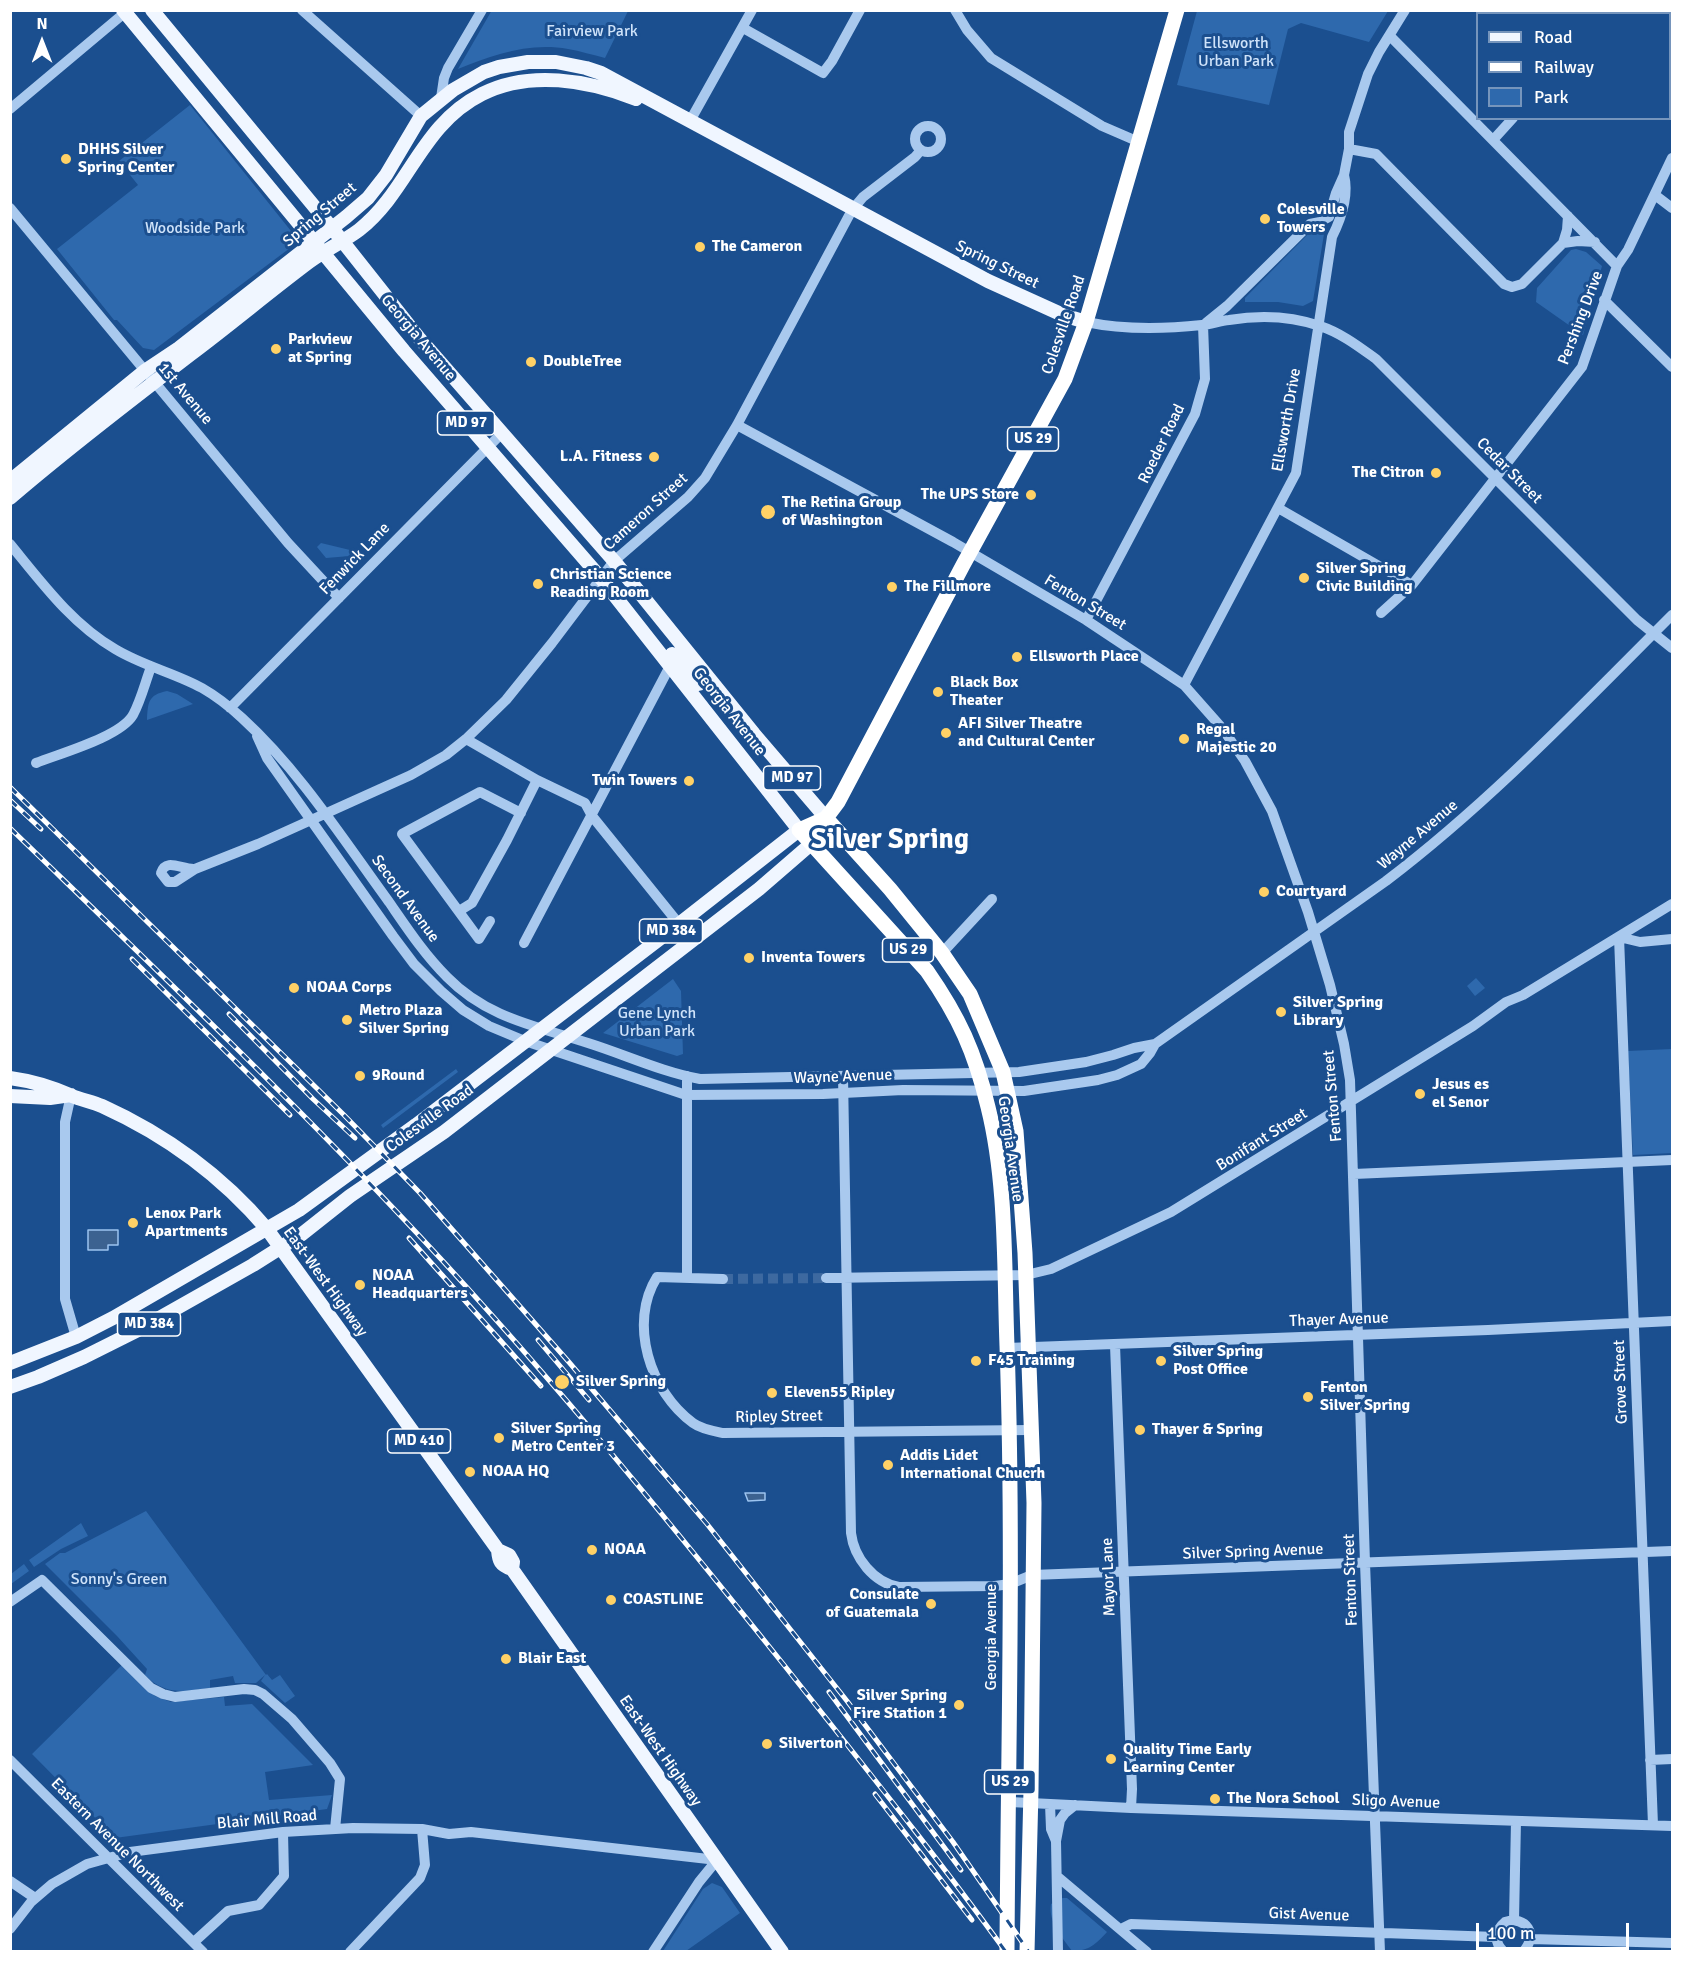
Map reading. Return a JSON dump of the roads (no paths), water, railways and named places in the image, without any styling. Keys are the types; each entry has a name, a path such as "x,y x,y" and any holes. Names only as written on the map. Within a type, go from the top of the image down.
{"highway":[{"name":"Colesville Road","path":"800,830 826,818 838,802 1065,379 1086,322 1177,10"},
{"name":"Georgia Avenue","path":"826,818 890,889 942,953 970,994 1003,1072 1016,1131 1026,1275 1034,1503 1027,1952"},
{"name":"Georgia Avenue","path":"800,830 927,971 954,1012 968,1040 990,1119 999,1175 1005,1274 1012,1501 1007,1952"},
{"path":"1010,1708 1032,1708"}],"main road":[{"name":"Georgia Avenue","path":"152,10 342,240 419,338 614,561 826,818"},
{"name":"Georgia Avenue","path":"125,11 319,247 600,577 800,830"},
{"name":"Spring Street","path":"319,247 332,228 368,198 380,183 421,116 441,98 469,80 499,67 528,62 556,62 601,73 852,210 988,281 1063,315 1086,322"},
{"name":"Spring Street","path":"10,498 104,420 179,348 319,247 342,240 360,230 406,175 435,131 448,116 468,102 506,84 539,80 585,85 622,94 690,121"},
{"name":"Spring Street","path":"10,481 151,376"},
{"name":"MD 97","path":"644,633 660,640 698,684 711,681"},
{"name":"Colesville Road","path":"10,1386 38,1377 84,1357 138,1330 302,1234 350,1196 444,1132 759,889 811,844 826,818"},
{"name":"Colesville Road","path":"10,1363 75,1337 157,1293 296,1212 680,924 800,830"},
{"name":"East-West Highway","path":"10,1078 52,1087 101,1106 173,1144 195,1159 248,1207 267,1229 498,1550 509,1555 513,1562 512,1569 782,1952"},
{"name":"East-West Highway","path":"10,1096 51,1098 71,1095"}],"street":[{"path":"302,10 421,116"},
{"path":"441,98 448,68 482,10"},
{"path":"690,121 752,10"},
{"path":"743,28 823,73 860,10"},
{"path":"955,10 967,30 991,58 1102,126 1140,142"},
{"name":"Ellsworth Drive","path":"1203,325 1227,306 1310,224 1329,217 1344,175 1349,149 1349,132 1368,74 1378,52 1405,10"},
{"path":"10,109 125,11"},
{"path":"1390,36 1617,266"},
{"path":"1493,140 1511,120"},
{"path":"1349,149 1376,154 1504,284 1512,287 1522,284 1563,243 1568,216"},
{"name":"Cameron Street","path":"195,869 411,775 446,755 506,700 614,561 698,486 738,425 852,210 863,197 921,150"},
{"name":"Pershing Drive","path":"1381,613 1412,585 1582,367 1617,266 1628,250 1672,158"},
{"name":"Ellsworth Drive","path":"1184,685 1296,473 1332,237 1340,218 1346,184 1344,175"},
{"path":"1655,195 1672,208"},
{"name":"1st Avenue","path":"10,208 288,543 339,597"},
{"path":"1563,243 1595,242"},
{"path":"1604,300 1672,367"},
{"name":"Spring Street","path":"1086,322 1138,328 1203,325 1254,317 1278,317 1318,325"},
{"name":"Roeder Road","path":"1086,620 1195,414 1205,379 1203,325"},
{"name":"Cedar Street","path":"1318,325 1345,337 1376,359 1637,620 1672,648"},
{"name":"Fenton Street","path":"738,425 971,553 1086,620 1184,685 1222,728 1245,761 1268,802 1285,845 1330,985 1344,1044 1351,1101 1380,1952"},
{"name":"Fenwick Lane","path":"231,708 503,432"},
{"path":"1278,508 1412,585"},
{"name":"Second Avenue","path":"10,544 54,598 96,638 151,667 203,689 231,708 269,744 324,813 423,951 448,978 472,998 492,1010 522,1024 567,1037"},
{"name":"Wayne Avenue","path":"567,1037 700,1079 1019,1072 1059,1068 1155,1044 1395,875 1455,826 1672,615"},
{"path":"524,943 670,666"},
{"path":"36,763 112,734 124,726 132,717 151,667"},
{"name":"Second Avenue","path":"255,732 267,758 414,964 463,1010 489,1026 525,1041"},
{"path":"466,739 537,780 585,803 592,816 680,924"},
{"path":"459,911 472,903 537,780"},
{"path":"490,921 479,939 402,834 480,792 521,813"},
{"path":"371,903 383,894"},
{"path":"942,953 992,899"},
{"name":"Bonifant Street","path":"826,1278 1026,1275 1051,1269 1171,1212 1473,1026 1506,1002 1672,904"},
{"path":"1619,937 1640,942 1672,939"},
{"name":"Grove Street","path":"1619,937 1653,1825"},
{"name":"Wayne Avenue","path":"525,1041 686,1095 903,1090 1024,1091 1117,1075 1141,1064 1155,1044"},
{"path":"687,1076 687,1278 723,1279"},
{"name":"Silver Spring Avenue","path":"843,1076 853,1545 859,1557 875,1576 894,1586 908,1587 1010,1584 1032,1575 1672,1551"},
{"path":"71,1095 65,1122 65,1299 75,1337"},
{"path":"1354,1174 1672,1160"},
{"name":"Ripley Street","path":"687,1278 657,1277 651,1286 645,1306 643,1325 650,1366 664,1392 693,1423 704,1428 723,1433 1031,1430"},
{"name":"Thayer Avenue","path":"1007,1348 1672,1321"},
{"name":"Mayor Lane","path":"1115,1345 1131,1808"},
{"path":"10,1602 42,1580 151,1688 163,1694 175,1697 244,1689 255,1690 263,1694 300,1728 330,1763 340,1779 335,1829"},
{"path":"1650,1761 1672,1759"},
{"name":"Eastern Avenue Northwest","path":"10,1760 203,1952"},
{"name":"Sligo Avenue","path":"1010,1802 1672,1826"},
{"path":"1050,1804 1051,1828 1056,1841"},
{"path":"1058,1952 1056,1841 1060,1820 1075,1805"},
{"path":"1514,1920 1516,1821"},
{"name":"Blair Mill Road","path":"10,1929 35,1898 52,1884 80,1868 107,1857 197,1842 283,1832 335,1829 426,1830 450,1825 463,1833 717,1860"},
{"path":"350,1952 420,1878 425,1865 426,1830"},
{"path":"194,1942 228,1911 259,1905 284,1876 283,1832"},
{"path":"653,1952 699,1881 717,1860"},
{"path":"1058,1877 1147,1952"},
{"path":"10,1881 35,1898"},
{"path":"1504,1952 1499,1947 1496,1936 1500,1926 1507,1921 1514,1920 1524,1924 1531,1939 1523,1952"},
{"name":"Gist Avenue","path":"1121,1929 1131,1924 1496,1936"},
{"path":"1531,1939 1672,1942"}],"tunnel":[{"path":"723,1279 826,1278"}],"railway":[{"path":"10,787 344,1115 420,1193 568,1361 707,1524 847,1701 953,1842 1029,1952"},
{"path":"10,800 41,829"},
{"path":"10,828 302,1114 447,1265 497,1321 643,1491 737,1607 896,1807 1006,1952"},
{"path":"132,959 290,1115"},
{"path":"229,1014 355,1138"},
{"path":"409,1238 541,1386"},
{"path":"538,1340 589,1400"},
{"path":"829,1692 961,1870"},
{"path":"875,1794 972,1920"}],"place":[{"name":"DHHS Silver Spring Center","path":"66,159"},
{"name":"Colesville Towers","path":"1265,219"},
{"name":"The Cameron","path":"700,247"},
{"name":"Parkview at Spring","path":"276,349"},
{"name":"DoubleTree","path":"531,362"},
{"name":"L.A. Fitness","path":"654,457"},
{"name":"The Citron","path":"1436,473"},
{"name":"The UPS Store","path":"1031,495"},
{"name":"The Retina Group of Washington","path":"768,512"},
{"name":"Silver Spring Civic Building","path":"1304,578"},
{"name":"Christian Science Reading Room","path":"538,584"},
{"name":"The Fillmore","path":"892,587"},
{"name":"Ellsworth Place","path":"1017,657"},
{"name":"Black Box Theater","path":"938,692"},
{"name":"AFI Silver Theatre and Cultural Center","path":"946,733"},
{"name":"Regal Majestic 20","path":"1184,739"},
{"name":"Twin Towers","path":"689,781"},
{"name":"Courtyard","path":"1264,892"},
{"name":"Inventa Towers","path":"749,958"},
{"name":"NOAA Corps","path":"294,988"},
{"name":"Silver Spring Library","path":"1281,1012"},
{"name":"Metro Plaza Silver Spring","path":"347,1020"},
{"name":"9Round","path":"360,1076"},
{"name":"Jesus es el Senor","path":"1420,1094"},
{"name":"Lenox Park Apartments","path":"133,1223"},
{"name":"NOAA Headquarters","path":"360,1285"},
{"name":"F45 Training","path":"976,1361"},
{"name":"Silver Spring Post Office","path":"1161,1361"},
{"name":"Silver Spring","path":"562,1382"},
{"name":"Eleven55 Ripley","path":"772,1393"},
{"name":"Fenton Silver Spring","path":"1308,1397"},
{"name":"Thayer & Spring","path":"1140,1430"},
{"name":"Silver Spring Metro Center 3","path":"499,1438"},
{"name":"Addis Lidet International Chucrh","path":"888,1465"},
{"name":"NOAA HQ","path":"470,1472"},
{"name":"NOAA","path":"592,1550"},
{"name":"COASTLINE","path":"611,1600"},
{"name":"Consulate of Guatemala","path":"931,1604"},
{"name":"Blair East","path":"506,1659"},
{"name":"Silver Spring Fire Station 1","path":"959,1705"},
{"name":"Silverton","path":"767,1744"},
{"name":"Quality Time Early Learning Center","path":"1111,1759"},
{"name":"The Nora School","path":"1215,1799"}],"district":[{"name":"Silver Spring","path":"890,841"}],"park label":[{"name":"Fairview Park","path":"592,32"},
{"name":"Ellsworth Urban Park","path":"1236,53"},
{"name":"Woodside Park","path":"195,229"},
{"name":"Gene Lynch Urban Park","path":"657,1023"},
{"name":"Sonny's Green","path":"119,1580"}]}
